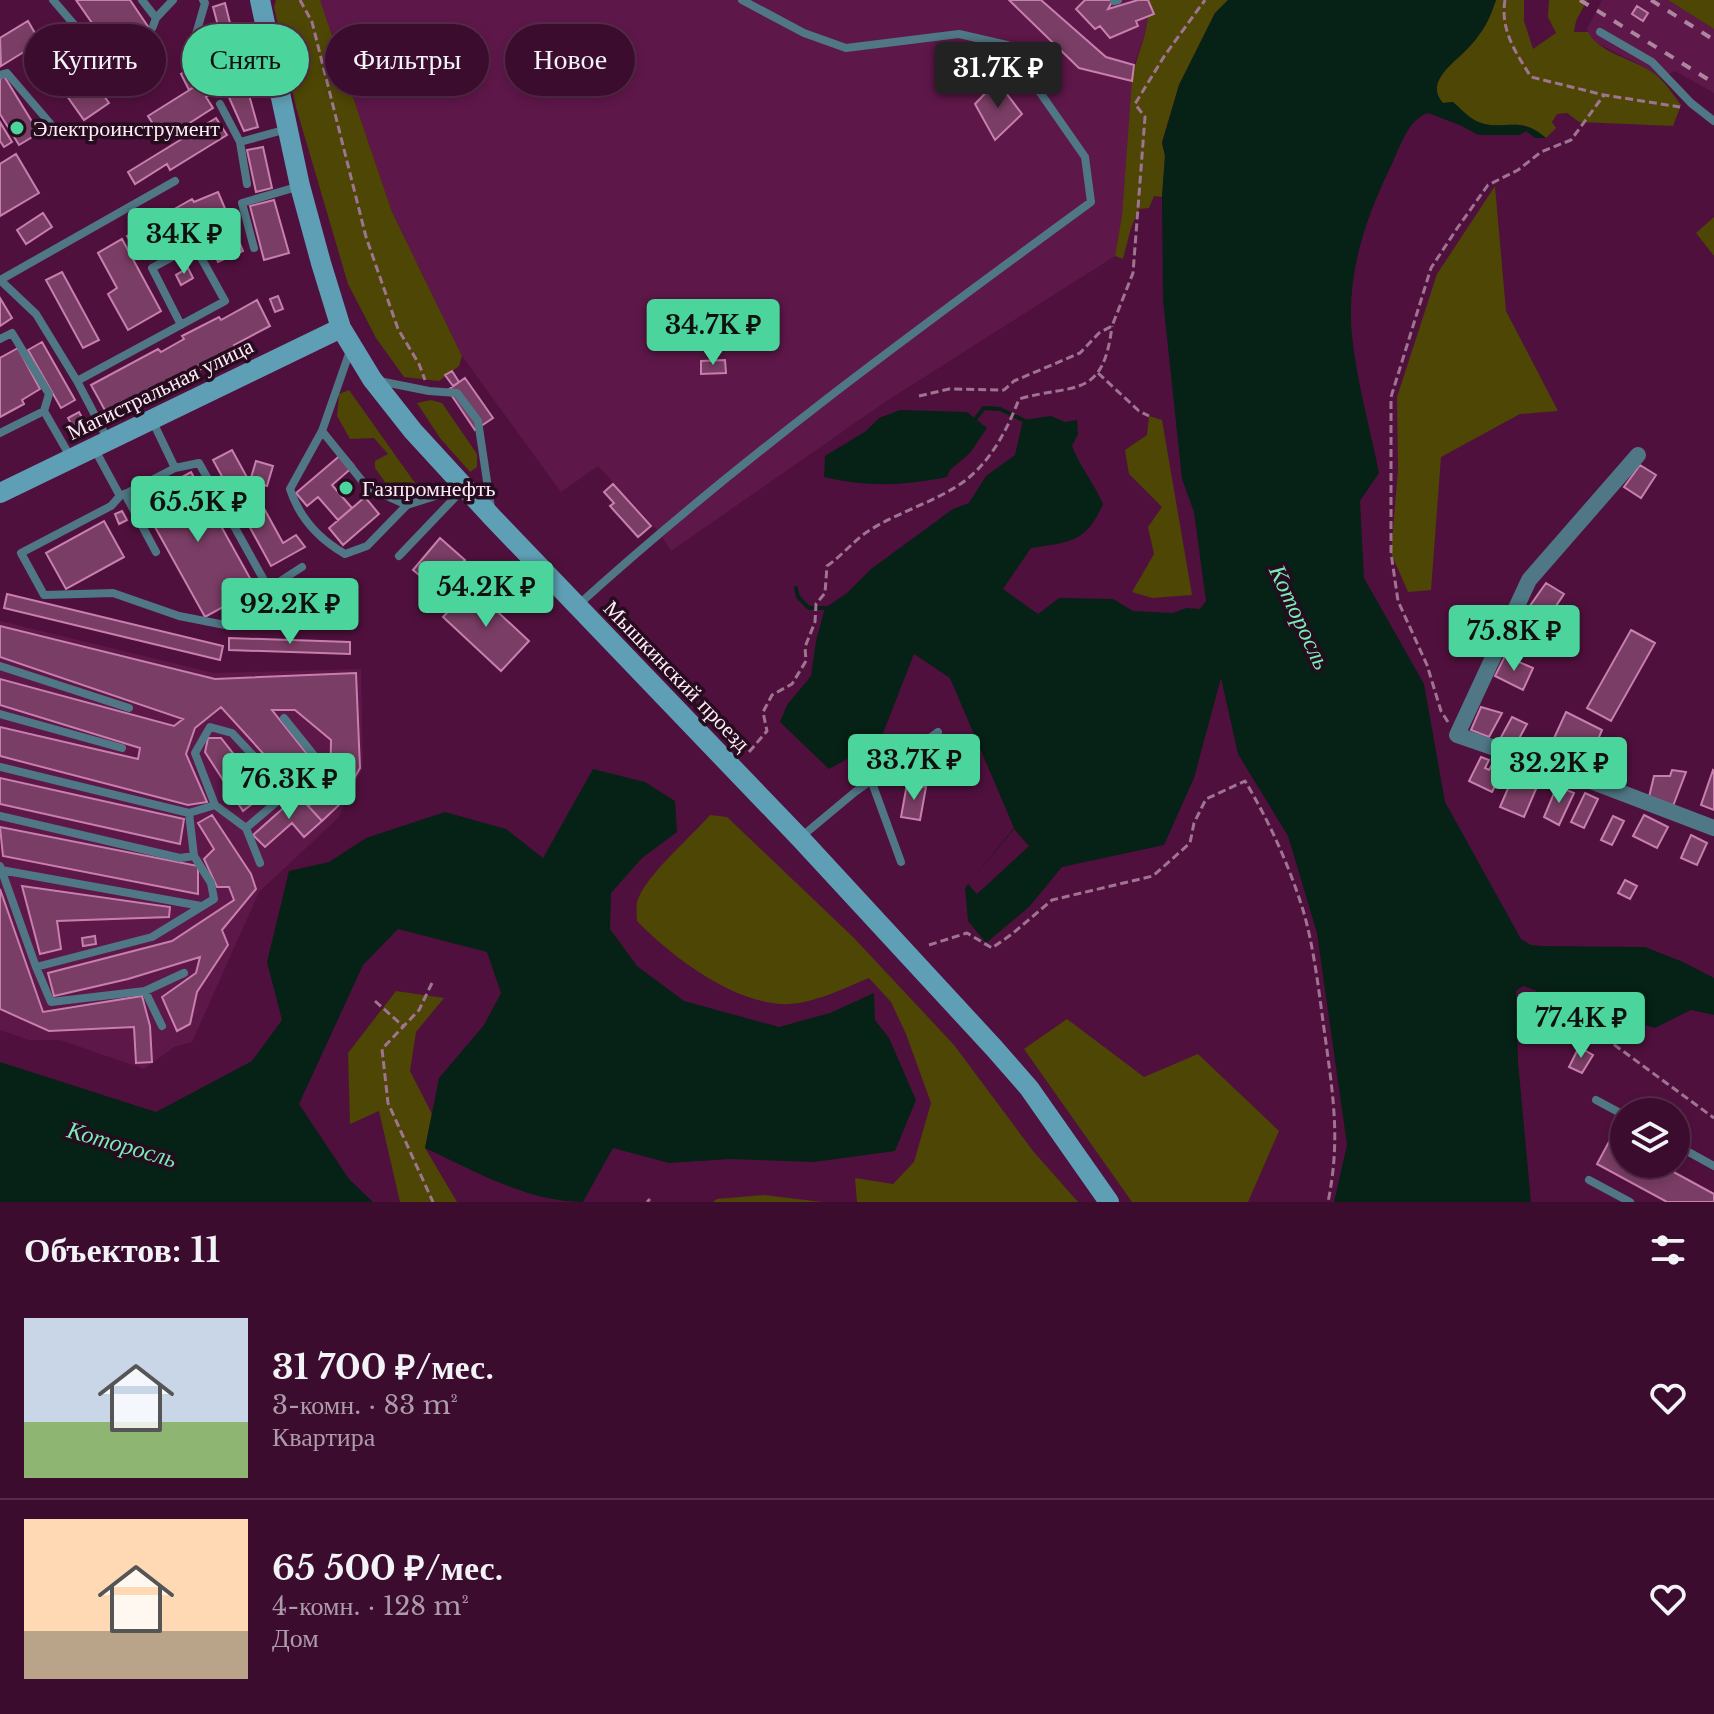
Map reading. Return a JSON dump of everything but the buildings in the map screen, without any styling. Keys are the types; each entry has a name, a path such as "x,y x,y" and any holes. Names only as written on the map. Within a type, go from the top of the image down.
{"main road":[{"name":"Мышкинский проезд","path":"260,0 300,186 341,328 372,379 413,431 464,487 800,838 1012,1068 1109,1202"},
{"name":"Магистральная улица","path":"0,493 341,328"}],"street":[{"path":"1638,455 1529,580 1457,735 1714,828"}],"lane":[{"path":"53,0 108,64 138,50 151,32 156,18 173,0"},
{"path":"142,0 156,18"},
{"path":"199,24 205,3 203,0"},
{"path":"577,606 659,532 865,368 1091,202 1085,157 1007,45 959,34 846,48 804,33 742,0"},
{"path":"1600,32 1652,62 1699,111 1714,121"},
{"path":"0,75 7,73 60,135"},
{"path":"220,104 240,142 247,184"},
{"path":"240,142 288,129"},
{"path":"156,552 122,495 77,381 36,314 1,279 175,181"},
{"path":"254,248 242,203 300,186"},
{"path":"77,381 181,325 225,301 194,245 152,268 181,325"},
{"path":"0,339 12,333 20,344 49,394 44,411 71,459"},
{"path":"351,348 322,431 290,489 305,518 326,543 345,554 367,546 407,505 464,487"},
{"path":"372,379 429,391 457,393 478,421 492,517"},
{"path":"0,433 44,411"},
{"path":"151,420 175,468"},
{"path":"322,431 367,487 407,505"},
{"path":"270,591 199,463 175,468 21,553 44,595 113,593 179,616 230,626 302,567"},
{"path":"399,556 464,487"},
{"path":"0,666 129,708"},
{"path":"0,714 122,748"},
{"path":"246,828 321,764 284,718"},
{"path":"260,863 246,828 215,805 195,753 210,727 232,733 264,767 284,795"},
{"path":"800,838 871,780 938,732"},
{"path":"0,767 189,813 215,805"},
{"path":"871,780 901,862"},
{"path":"36,967 152,937 214,899 211,883 194,856 189,813"},
{"path":"0,816 180,858 194,856"},
{"path":"1,868 202,907"},
{"path":"1,868 51,1002 145,991 184,973"},
{"path":"145,991 162,1026"},
{"path":"1596,1100 1610,1108"},
{"path":"1690,1153 1714,1166"},
{"path":"1589,1180 1630,1202"}],"path":[{"path":"300,0 315,35 366,237 398,329 419,364 429,391"},
{"path":"749,752 767,731 763,712 772,695 792,684 806,661 805,647 815,622 816,604 825,593 827,566 866,532 953,489 974,474 994,450 1019,399 1074,390 1098,373 1109,352 1112,326 1133,273 1145,117 1135,104 1165,55 1205,0"},
{"path":"1505,0 1503,12 1511,44 1531,77 1604,95 1699,111"},
{"path":"1457,735 1441,711 1427,665 1398,601 1391,553 1391,397 1431,268 1488,185 1518,170 1541,152 1571,140 1604,95"},
{"path":"919,396 949,389 1004,390 1014,381 1080,353 1099,333 1112,326"},
{"path":"1098,373 1139,411 1149,416"},
{"path":"929,945 967,933 992,948 1052,900 1153,876 1190,843 1194,823 1206,799 1245,781 1270,824 1303,911 1321,1007 1336,1117 1334,1171 1328,1202"},
{"path":"432,983 419,1010 382,1049 388,1103 433,1202"},
{"path":"375,1001 403,1026"},
{"path":"1547,1020 1601,1035 1714,1118"}],"shaded area":[{"path":"276,0 320,0 328,24 325,24 325,96 353,96 392,212 462,356 459,366 439,381 404,377 376,338 348,284 294,96 309,96 309,24 278,24 274,7"},
{"path":"320,0 1148,0 1150,17 1134,65 1122,215 1115,256 885,402 671,551 659,532 598,466 561,492 462,356 392,212 353,96 489,96 489,24 328,24"},
{"path":"1148,0 1228,0 1215,13 1179,85 1162,142 1165,155 1162,197 1154,196 1149,208 1139,209 1123,259 1115,256 1122,215 1132,81 1148,21"},
{"path":"1496,0 1524,0 1524,21 1533,49 1556,33 1548,17 1549,0 1587,0 1574,32 1588,32 1600,45 1644,67 1660,79 1681,105 1673,126 1579,122 1567,113 1557,114 1552,122 1556,128 1546,138 1520,125 1478,122 1453,102 1443,103 1437,90 1441,77 1478,37"},
{"path":"1602,0 1668,0 1714,29 1714,93 1675,71 1660,78 1595,42 1587,29"},
{"path":"1668,0 1714,0 1714,29"},
{"path":"1495,186 1506,311 1558,411 1520,414 1441,457 1431,590 1408,592 1391,553 1398,470 1397,397 1437,274"},
{"path":"1714,217 1714,256 1696,233"},
{"path":"349,390 415,483 401,494 392,492 375,468 375,461 388,454 374,438 350,439 337,416 339,394"},
{"path":"431,400 442,403 477,454 477,467 470,472 440,438 417,403"},
{"path":"1149,416 1162,420 1192,595 1152,598 1132,592 1154,554 1148,527 1162,507 1129,474 1125,450 1147,435"},
{"path":"0,621 214,673 361,669 363,768 338,818 259,892 192,1042 174,1047 144,1069 60,1040 29,1040 0,1030"},
{"path":"710,815 727,817 854,938 954,1045 1033,1151 1078,1202 857,1202 855,1178 893,1184 914,1162 931,1103 891,1002 869,978 802,1002 780,1004 761,1001 702,974 637,921 637,902 641,892 669,857"},
{"path":"396,991 444,998 416,1032 410,1071 432,1114 425,1148 457,1202 400,1202 379,1111 350,1124 348,1053"},
{"path":"1067,1019 1144,1077 1198,1054 1279,1131 1248,1202 1132,1202 1024,1049"},
{"path":"764,1195 822,1202 713,1202 717,1199"}],"water":[{"name":"Которосль","path":"1228,0 1496,0 1478,37 1441,77 1438,96 1443,103 1453,102 1478,122 1520,125 1546,138 1535,138 1526,131 1520,135 1478,135 1428,113 1415,122 1401,143 1366,227 1355,269 1351,313 1357,370 1379,473 1360,501 1364,578 1424,684 1445,802 1521,939 1531,945 1542,946 1645,947 1714,978 1714,1015 1691,1010 1655,1028 1578,1005 1548,1000 1523,986 1516,991 1518,1062 1531,1202 1334,1202 1347,1145 1317,933 1288,836 1238,754 1221,678 1194,778 1164,845 1062,867 1029,907 986,943 968,921 965,888 1014,828 950,678 914,654 880,741 829,769 780,722 787,705 811,676 825,608 847,593 871,569 953,509 969,503 986,476 1015,455 1023,420 1051,416 1065,422 1077,420 1078,434 1072,446 1103,504 1090,526 1075,538 1031,548 1003,589 1038,614 1059,598 1113,599 1133,611 1173,613 1186,608 1200,609 1206,601 1194,512 1182,479 1163,300 1162,197 1165,156 1162,143 1179,85 1215,13"},
{"path":"900,410 967,412 987,428 970,453 950,470 947,477 885,484 824,477 825,456 866,431 879,418"},
{"name":"Которосль","path":"593,769 645,782 675,801 677,832 642,858 611,893 610,929 637,966 684,1001 779,1027 830,1013 874,993 875,1020 889,1038 916,1100 895,1151 814,1162 730,1159 669,1163 613,1148 583,1202 542,1197 482,1175 425,1148 439,1078 484,1025 501,993 487,952 398,929 363,965 299,1104 349,1179 373,1202 0,1202 0,1062 156,1112 252,1061 282,1020 267,962 289,871 329,862 366,838 445,812 506,829 543,858"}],"pier":[{"path":"1014,829 1029,846 977,894 968,884"}],"waterway":[{"path":"976,418 984,408 1000,409 1023,420"},
{"path":"796,588 798,597 809,608 825,608"}],"railway":[{"path":"1580,0 1714,83"},
{"path":"1651,0 1714,40"}],"place":[{"name":"Электроинструмент","path":"17,128"},
{"name":"Газпромнефть","path":"346,488"}]}
